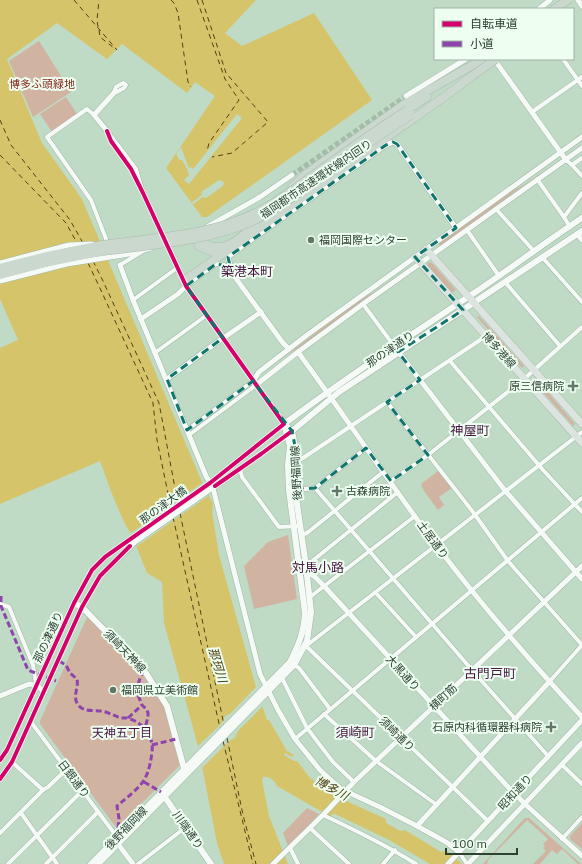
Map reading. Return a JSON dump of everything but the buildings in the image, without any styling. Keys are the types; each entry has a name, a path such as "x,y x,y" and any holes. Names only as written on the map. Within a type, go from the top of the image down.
{"highway":[{"path":"556,8 566,0"},
{"path":"556,8 574,0"},
{"path":"165,240 179,236 192,238 204,244 217,247 227,245 238,239 280,201 306,174 403,105 483,60"},
{"path":"0,268 47,256 207,230 240,220 253,214 290,191 384,124 483,60"},
{"name":"福岡都市高速環状線内回り","path":"0,275 67,258 208,236 226,232 256,220 294,197 388,129 472,76 494,60"},
{"path":"184,283 374,146 442,100 472,76"},
{"path":"165,240 191,242 209,251 217,253 223,252 240,242"}],"main road":[{"name":"那の津通り","path":"284,424 327,392 582,218"},
{"name":"那の津通り","path":"289,433 332,397 579,233"},
{"name":"博多港線","path":"426,249 582,424"},
{"name":"博多港線","path":"415,257 524,378 579,435 582,443"},
{"name":"後野福岡線","path":"185,773 261,696 290,662 301,639 305,613 297,526 294,464 295,446 284,424"},
{"name":"後野福岡線","path":"267,689 282,678 294,665 304,648 310,628 311,612 306,566 301,535 297,526 289,490 289,433"},
{"name":"須崎天神線","path":"74,603 82,607 146,673 167,706 185,773"},
{"path":"162,794 185,773"},
{"name":"後野福岡線","path":"91,864 162,794"},
{"name":"後野福岡線","path":"98,864 118,844 162,794"},
{"name":"川端通り","path":"162,794 211,864"}],"street":[{"path":"540,8 550,0"},
{"path":"578,0 582,6"},
{"path":"406,96 464,60"},
{"path":"496,60 566,160 582,176"},
{"path":"564,60 582,86"},
{"path":"532,112 582,77"},
{"path":"94,115 113,94"},
{"path":"105,246 103,232 92,200 47,137 87,109 94,115 136,169 143,193 184,283 284,424"},
{"path":"254,383 259,372 289,349 582,137"},
{"path":"232,273 228,257 386,145 393,142 398,144 456,228"},
{"path":"188,433 363,304 582,148"},
{"path":"572,165 582,158"},
{"path":"0,263 68,245 85,244 105,246 165,240 202,230 260,197 292,175"},
{"path":"537,179 570,227"},
{"path":"564,217 582,193"},
{"path":"496,209 534,250"},
{"path":"467,230 499,276"},
{"path":"579,233 582,240"},
{"path":"165,240 120,265 188,433 206,476 212,485 254,654 260,674 267,689 295,739 320,770 345,791 382,808 451,845 457,855 468,864"},
{"path":"0,280 68,264 144,251"},
{"path":"542,258 582,302"},
{"path":"141,319 178,294 184,283 216,264 224,266 232,273 282,343 289,349"},
{"path":"133,300 177,268"},
{"path":"505,282 560,346"},
{"path":"363,304 459,431 541,532 582,579"},
{"path":"167,379 261,312"},
{"path":"156,352 207,316"},
{"path":"391,481 459,431 534,370 582,327"},
{"path":"294,464 487,336"},
{"name":"土居通り","path":"298,352 332,397 383,472 471,591 509,636 582,717"},
{"path":"450,361 540,466 582,512"},
{"path":"387,402 508,561 582,645 417,826"},
{"name":"那の津通り","path":"212,485 284,424"},
{"name":"那の津通り","path":"205,489 240,470 289,433"},
{"path":"304,648 579,435"},
{"path":"295,490 315,488 366,448"},
{"path":"240,470 242,477 279,527 297,526"},
{"path":"301,535 307,533 383,472"},
{"path":"315,488 548,756"},
{"name":"那の津大橋","path":"134,540 205,489"},
{"path":"306,566 398,492"},
{"path":"295,739 582,498"},
{"path":"310,597 415,516"},
{"name":"那の津通り","path":"0,760 7,750 74,603 92,570 105,557 134,540"},
{"name":"那の津通り","path":"0,779 12,762 45,692 82,607 100,576 134,540"},
{"name":"横町筋","path":"273,864 400,737 582,566"},
{"name":"大黒通り","path":"306,573 314,576 324,586 514,793 582,856"},
{"path":"375,592 416,637"},
{"path":"0,604 9,607 33,665 36,685"},
{"name":"須崎通り","path":"304,648 352,691 488,821"},
{"path":"294,665 330,709"},
{"path":"282,678 307,728 333,762 354,782"},
{"path":"0,696 29,684 36,685 45,692"},
{"path":"324,714 376,761 437,805"},
{"name":"昭和通り","path":"448,864 582,720"},
{"name":"日銀通り","path":"31,722 117,837"},
{"name":"昭和通り","path":"468,864 582,743"},
{"path":"12,762 43,790"},
{"path":"562,765 582,784"},
{"path":"0,833 21,813 22,810 67,769"},
{"path":"8,864 83,790"},
{"path":"46,864 98,812"},
{"path":"21,813 38,835 57,864"},
{"path":"323,815 366,835 416,864"},
{"path":"562,839 582,817"},
{"path":"138,864 186,827"},
{"path":"310,828 350,864"},
{"path":"118,844 133,864"},
{"path":"290,848 298,864"},
{"path":"383,864 394,850"}],"highlighted area":[{"path":"393,142 397,144 456,228 415,257 463,310 398,352 420,380 387,402 428,455 391,481 366,448 315,488 295,490 295,446 292,431 253,381 187,430 167,379 223,338 186,286 216,264 230,266 228,257 244,245 386,145"}],"green space":[{"name":"博多ふ頭緑地","path":"39,41 71,92 33,117 9,61"},
{"path":"66,97 77,114 52,132 40,114"},
{"path":"552,165 440,246 438,243 507,194 525,184"},
{"path":"428,262 432,263 456,290 452,293 428,266"},
{"path":"410,266 300,347 285,356 356,302 374,292"},
{"path":"479,316 524,366 522,368 477,317"},
{"path":"537,380 575,424 573,426 534,382"},
{"path":"438,471 452,488 439,497 444,505 438,510 424,491 421,484"},
{"path":"288,535 297,599 254,609 244,566 268,542"},
{"path":"88,615 143,675 164,707 170,728 172,729 171,734 180,765 119,826 115,826 40,724 40,721"},
{"path":"307,808 319,814 288,846 283,833"},
{"path":"525,818 529,818 581,864 578,864 562,849 557,854 552,850 540,864 533,864 546,851 543,848 545,846 543,844 548,839 527,820 488,860 487,864 483,864"},
{"path":"582,823 582,849 570,839 570,836"}],"water":[{"name":"那珂川","path":"0,0 256,0 225,33 242,46 314,13 372,100 207,217 202,217 166,168 215,96 195,82 187,93 122,44 107,59 57,23 7,59 42,143 82,199 202,482 213,504 212,512 219,555 256,687 267,720 269,720 287,751 294,755 292,757 285,753 284,755 294,761 297,761 310,778 342,799 386,819 386,823 400,831 405,830 441,852 446,850 462,864 430,864 389,840 335,814 332,814 331,817 277,786 272,779 263,777 262,780 269,816 288,864 224,864 217,843 198,746 164,623 162,582 147,573 131,533 123,520 100,461 0,504 0,348 18,340 0,299"}],"pier":[{"path":"237,114 242,118 189,184 184,180 189,175 187,169 182,160 179,160 176,154 181,147 189,168 191,167 193,169"},
{"path":"219,180 224,182 223,186 206,198 203,197 192,205 191,203 202,195 201,192"},
{"path":"202,483 208,496 137,546 131,533"},
{"path":"257,686 264,705 238,731 235,738 229,741 202,768 197,747 222,723 225,716 231,713"}],"ferry route":[{"path":"74,0 117,50"},
{"path":"98,27 97,20 99,0"},
{"path":"171,0 174,3 178,13 188,82 191,87"},
{"path":"197,0 225,79 239,100 209,143 207,151"},
{"path":"202,0 226,73 268,122 232,153 212,157"},
{"path":"99,30 100,37 114,48"},
{"path":"0,120 11,145 70,220 83,243"},
{"path":"0,155 66,223 77,243"},
{"path":"93,261 159,403 178,504"},
{"path":"88,263 153,403 157,440 171,508"},
{"path":"180,513 224,725"},
{"path":"173,517 220,728"},
{"path":"227,738 243,815 256,864"},
{"path":"223,741 253,864"}],"tunnel":[{"path":"292,175 406,96"}],"marked path":[{"path":"1,596 1,606 28,670 56,681"},
{"path":"59,661 66,665 70,673 77,679 76,702 80,707 86,710 104,712 121,718 133,720 146,730 151,740 152,752 150,763 142,784 117,806 119,819 117,837"},
{"path":"143,670 136,690 142,705 148,713 145,728"},
{"path":"128,718 142,705"},
{"path":"152,745 176,739"},
{"path":"144,782 161,792"}],"cycle path":[{"path":"0,760 7,750 74,603 92,570 105,557 210,483 284,424 186,286 131,169 111,141 107,131"},
{"path":"215,486 292,431"},
{"path":"0,779 12,762 82,607 100,576 130,546"}],"place":[{"name":"福岡国際センター","path":"311,240"},
{"name":"原三信病院","path":"573,386"},
{"name":"古森病院","path":"337,491"},
{"name":"福岡県立美術館","path":"113,690"},
{"name":"石原内科循環器科病院","path":"551,727"}],"district":[{"name":"築港本町","path":"247,271"},
{"name":"神屋町","path":"470,430"},
{"name":"対馬小路","path":"318,567"},
{"name":"古門戸町","path":"490,673"},
{"name":"天神五丁目","path":"122,732"},
{"name":"須崎町","path":"355,732"}],"water label":[{"name":"博多川","path":"332,788"}]}
